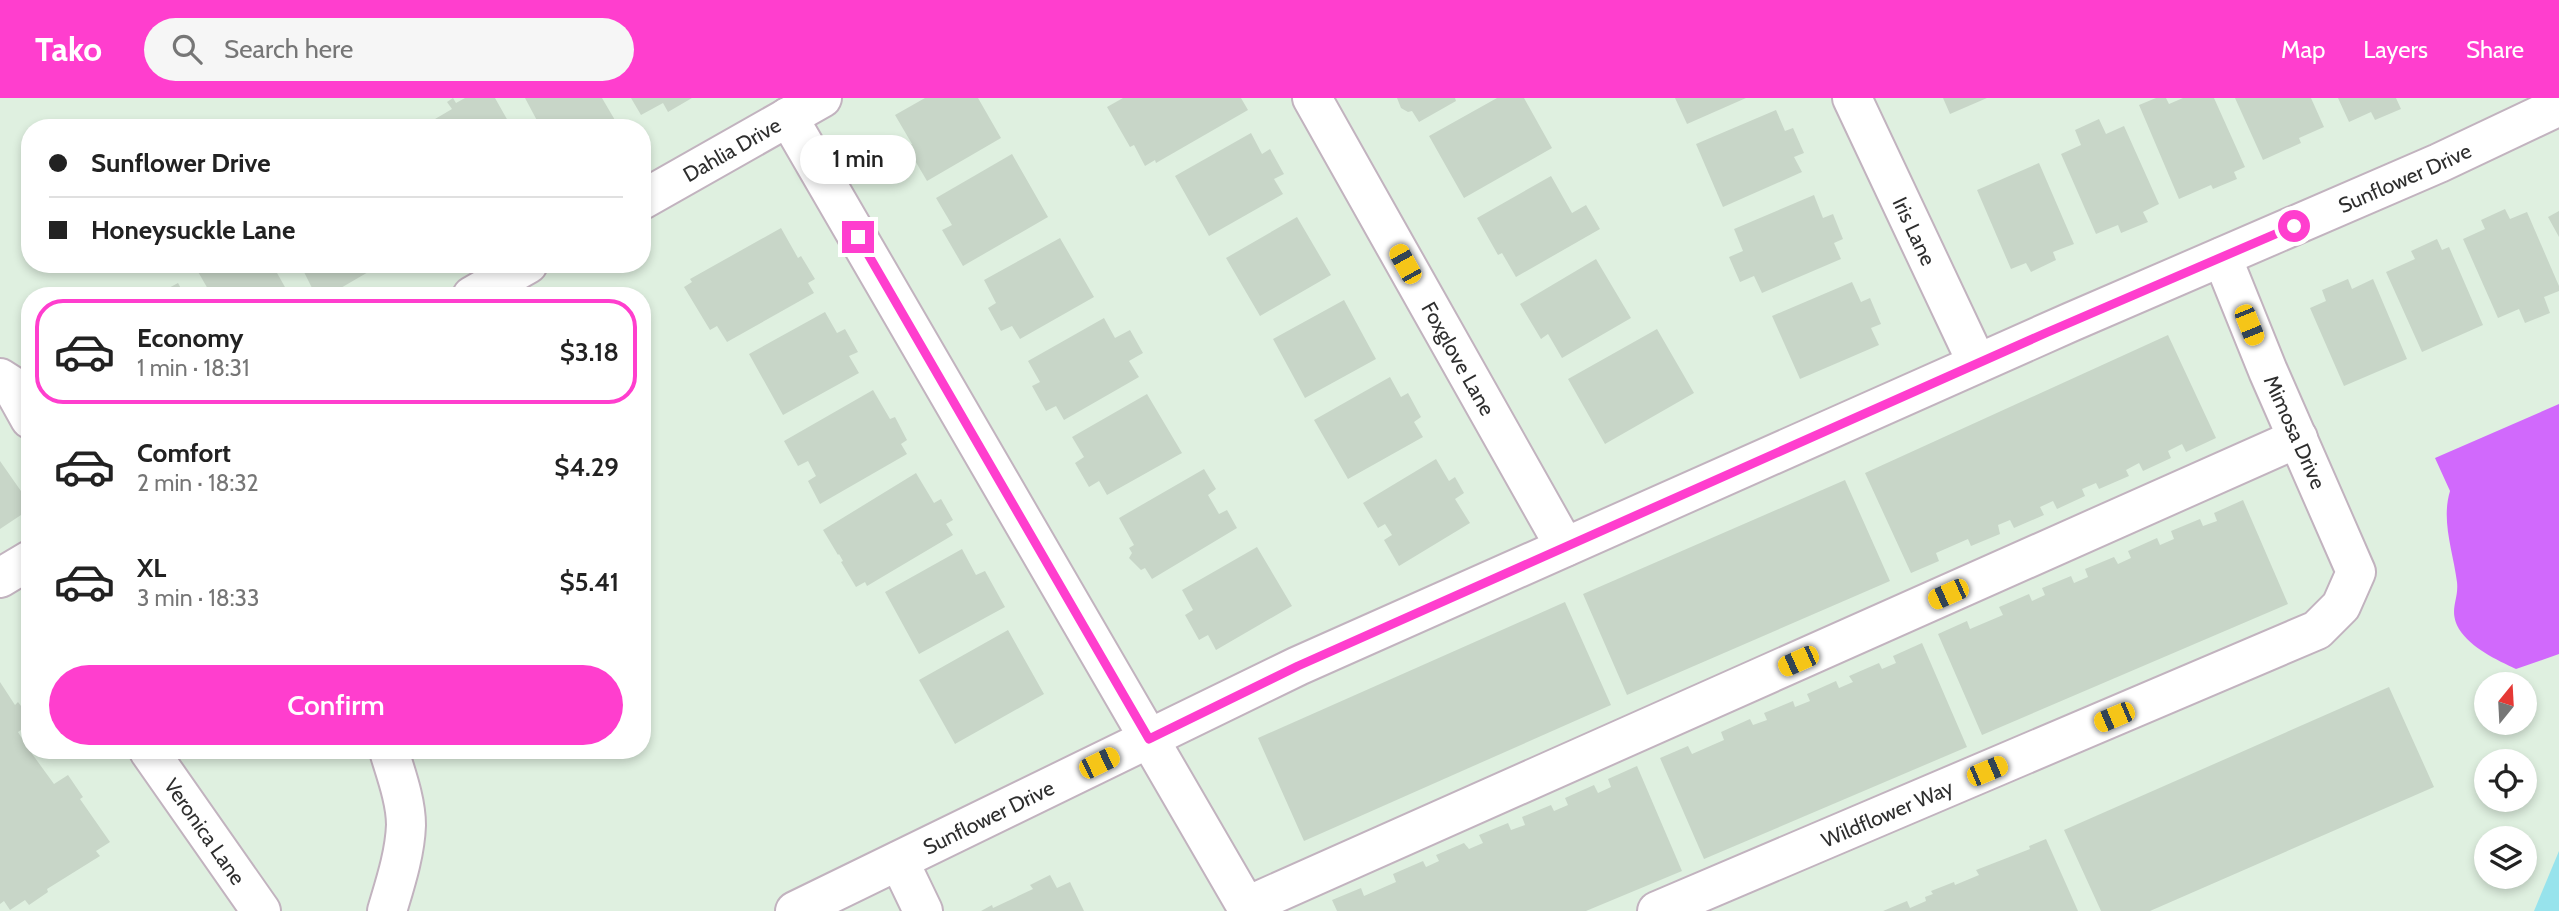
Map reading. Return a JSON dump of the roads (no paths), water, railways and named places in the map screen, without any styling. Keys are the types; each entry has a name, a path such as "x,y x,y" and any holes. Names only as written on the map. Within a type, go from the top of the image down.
{"street":[{"name":"Dahlia Drive","path":"651,195 822,98"},
{"name":"Foxglove Lane","path":"1312,98 1565,547"},
{"name":"Iris Lane","path":"1852,98 1977,363"},
{"name":"Sunflower Drive","path":"795,911 1298,666 1977,363 2439,163 2551,110 2559,99"},
{"path":"788,117 1248,909 2298,438"},
{"name":"Mimosa Drive","path":"2222,257 2268,371 2356,572 2341,606"},
{"path":"488,287 512,273"},
{"path":"0,379 11,385 21,403"},
{"name":"Wildflower Way","path":"1657,911 2317,630 2341,606"},
{"name":"Veronica Lane","path":"155,759 261,911"},
{"path":"387,911 398,873 406,824 391,759"},
{"path":"899,860 923,911"}]}
